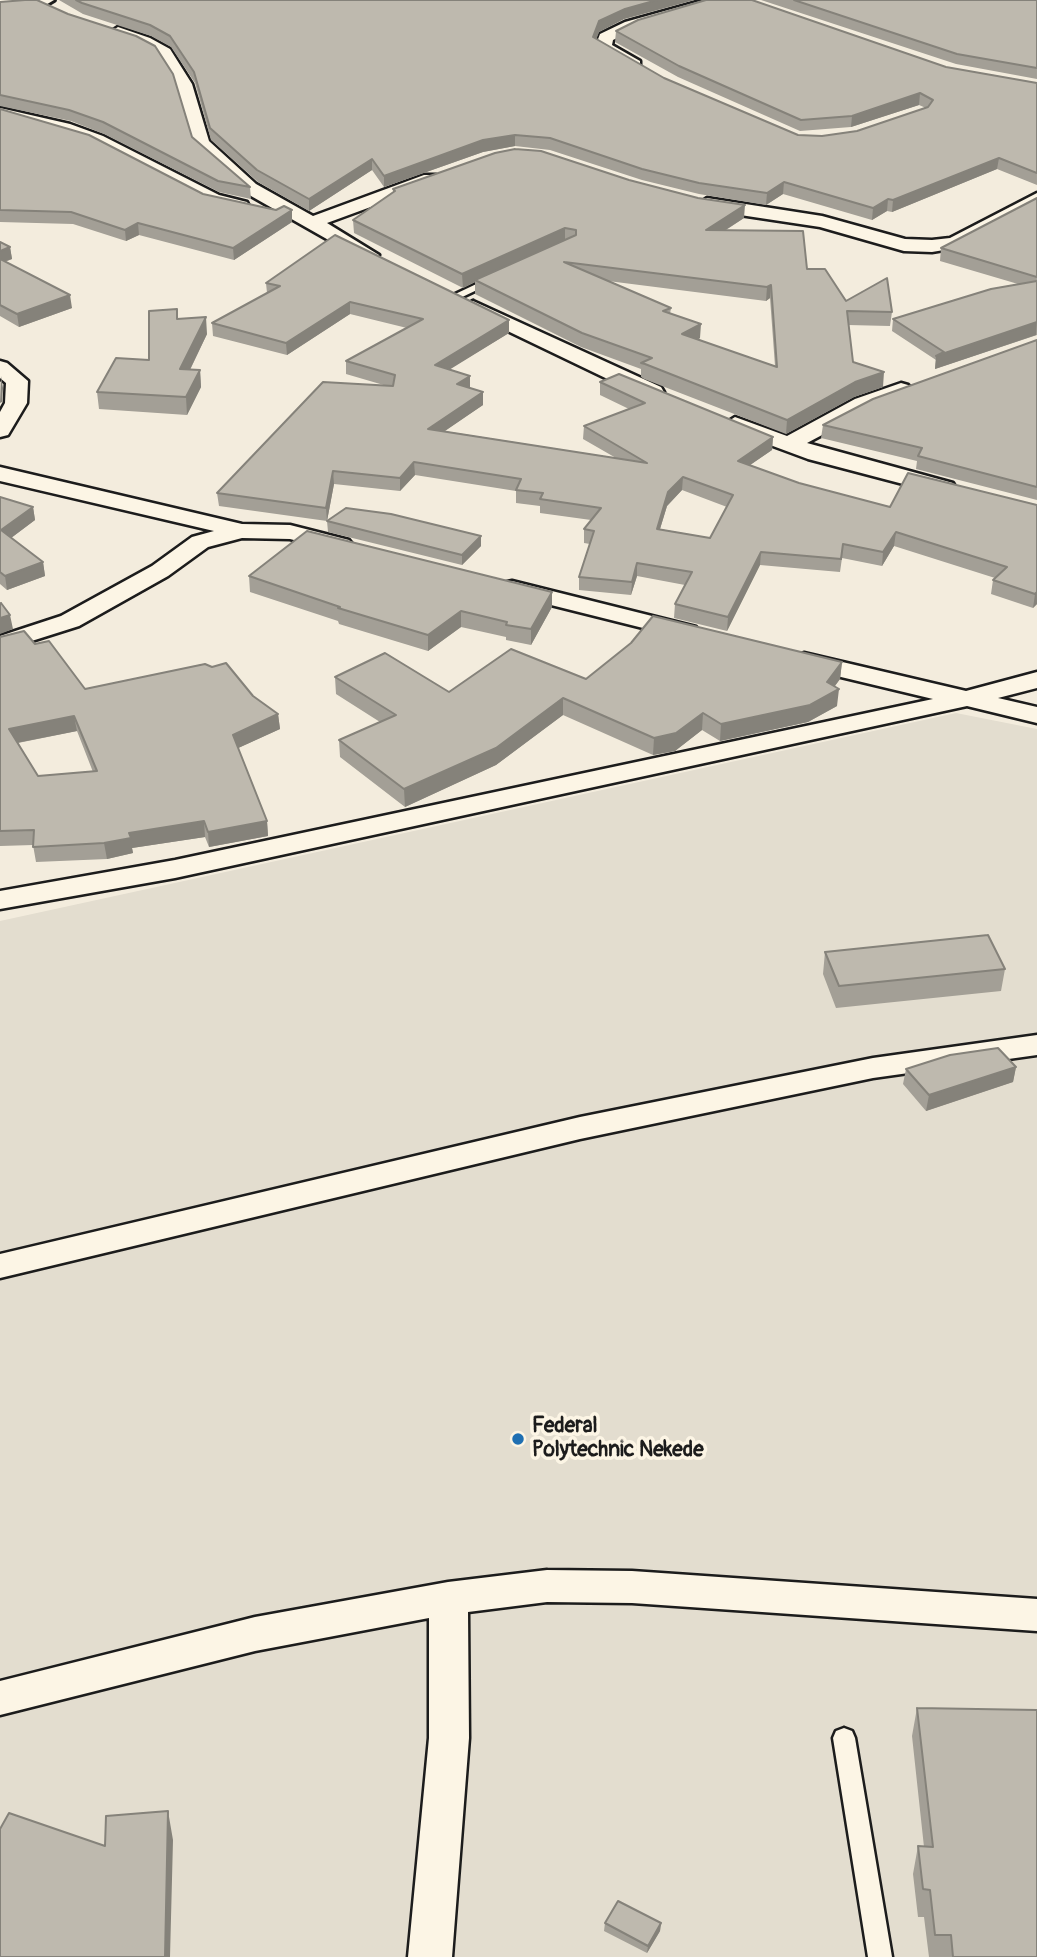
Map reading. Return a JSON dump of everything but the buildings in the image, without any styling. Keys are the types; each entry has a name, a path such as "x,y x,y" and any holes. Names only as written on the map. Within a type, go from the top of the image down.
{"main road":[{"path":"0,5 27,1 50,5"}],"street":[{"path":"650,72 603,47 606,37 631,25 721,0"},
{"path":"103,28 144,41 164,52 184,84 201,142 220,164 250,188 383,261"},
{"path":"0,113 64,128 97,140 212,198 304,220 451,171"},
{"path":"685,200 752,213 822,222 904,244 932,246 955,243 1037,199"},
{"path":"448,294 674,400"},
{"path":"0,367 17,381 16,403 0,430"},
{"path":"787,445 863,404 920,382"},
{"path":"711,415 787,445 969,494"},
{"path":"0,474 242,531 290,532 358,549"},
{"path":"0,644 70,621 160,571 200,542 242,531"},
{"path":"493,583 710,637"},
{"path":"777,654 962,700 1037,715"},
{"path":"0,900 175,869 962,700 1037,680"},
{"path":"0,1266 580,1128 873,1068 1037,1045"},
{"path":"0,1698 255,1634 448,1598 547,1586 632,1587 1037,1615"},
{"path":"430,1957 449,1738 448,1598"}],"lane":[{"path":"448,294 500,276"},
{"path":"844,1738 880,1957"}],"shaded area":[{"name":"Federal Polytechnic Nekede","path":"956,713 1037,729 1037,1957 0,1957 0,921"}],"place":[{"name":"Federal Polytechnic Nekede","path":"518,1439"}]}
